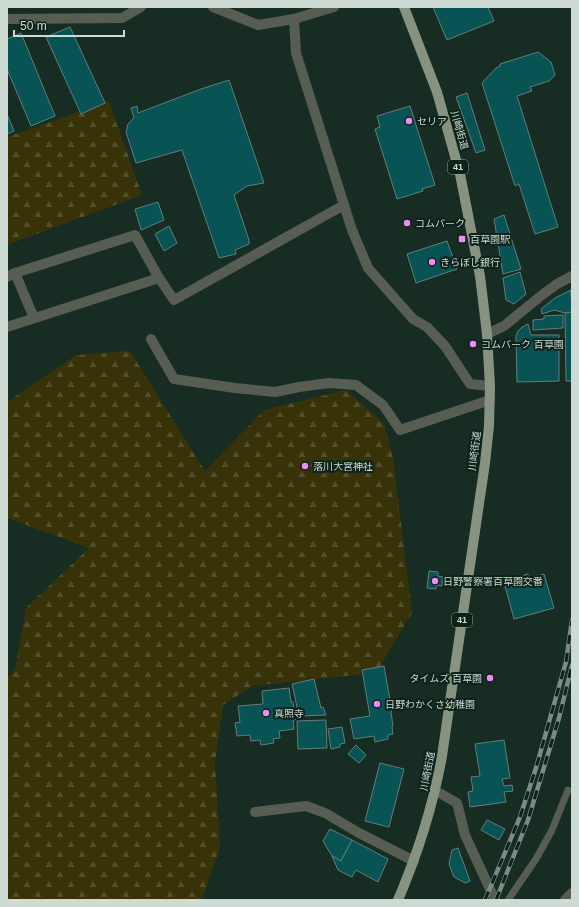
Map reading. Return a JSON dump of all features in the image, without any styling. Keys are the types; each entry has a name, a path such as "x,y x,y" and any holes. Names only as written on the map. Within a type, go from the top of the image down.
{"main road":[{"name":"川崎街道","path":"398,900 414,861 436,791 449,714 485,463 490,400 487,334 480,276 460,174 437,92 404,7"}],"street":[{"path":"7,19 122,18 141,7"},
{"path":"213,7 258,25 294,19 334,7"},
{"path":"294,19 296,53 352,230 368,268 413,319 427,327 445,346 470,384 490,386"},
{"path":"34,318 11,275 135,236 159,278 174,300 344,205"},
{"path":"487,334 504,326 542,295 557,284 572,276"},
{"path":"7,326 159,278"},
{"path":"151,339 174,379 275,392 299,386 329,383 356,385 383,405 400,430 490,400"},
{"path":"436,791 457,803 465,835 495,900"},
{"path":"255,812 306,806 325,813 359,833 414,861"},
{"path":"565,900 572,893"}],"lane":[{"path":"508,900 536,859 552,830 568,790"}],"green space":[{"path":"109,101 142,195 7,245 7,137"},
{"path":"130,351 205,471 264,410 346,390 384,423 393,457 412,613 376,673 252,686 223,705 215,762 220,847 202,900 7,900 7,677 15,670 26,608 89,548 7,518 7,402 76,355"}],"building":[{"path":"433,7 488,7 494,21 447,40"},
{"path":"70,27 105,103 81,114 46,37"},
{"path":"21,33 55,116 31,126 7,69 7,39"},
{"path":"538,52 551,62 555,75 549,81 530,87 532,91 517,96 558,227 535,234 519,184 515,186 482,83 496,68 500,66 500,64"},
{"path":"229,80 264,183 247,186 234,195 249,244 235,250 236,254 219,258 182,150 136,163 126,132 128,124 134,118 131,108 137,106 138,113"},
{"path":"467,93 485,150 476,153 456,97"},
{"path":"410,106 435,185 422,189 423,191 397,199 375,129 380,127 377,116"},
{"path":"7,114 14,131 7,134"},
{"path":"158,202 164,220 141,230 135,209"},
{"path":"504,215 521,269 503,274 494,219"},
{"path":"169,226 177,243 164,251 155,234"},
{"name":"きらぼし銀行","path":"447,241 457,269 416,283 407,254"},
{"path":"520,272 526,294 514,304 506,300 503,278"},
{"path":"571,290 572,312 565,313 554,310 542,314 541,309 555,298"},
{"path":"571,290 572,290 572,312"},
{"path":"572,312 572,381 566,381 565,313"},
{"path":"563,315 563,328 533,330 533,320 544,319 544,316"},
{"path":"528,324 531,335 559,335 559,381 517,382 516,336 522,327"},
{"name":"日野警察署百草園交番","path":"429,571 438,572 438,576 443,577 442,586 436,585 436,589 427,588"},
{"path":"528,574 530,578 544,574 554,608 514,619 505,586 519,581 518,577"},
{"path":"384,666 392,711 393,734 388,735 388,739 375,742 374,736 354,739 350,719 370,716 362,670"},
{"path":"314,679 321,708 323,707 326,715 299,716 292,684"},
{"name":"真照寺","path":"289,688 291,702 293,702 295,720 293,720 294,729 279,731 280,738 273,739 274,743 261,745 260,740 251,741 250,735 237,736 235,723 240,722 238,706 263,704 262,691"},
{"path":"326,720 327,748 298,749 297,721"},
{"path":"342,727 345,743 340,744 340,747 331,749 328,729"},
{"path":"504,740 510,778 502,779 504,786 512,785 513,791 504,792 506,802 470,807 468,792 473,791 471,777 480,776 475,744"},
{"path":"356,745 366,755 359,763 348,754"},
{"path":"380,763 404,769 389,827 365,821"},
{"path":"487,820 505,829 499,840 481,830"},
{"path":"330,829 352,840 341,861 332,856 323,841"},
{"path":"352,840 388,859 378,882 356,870 352,877 338,870 332,856 341,861"},
{"path":"458,848 470,881 465,883 454,877 449,864 452,850"}],"railway":[{"path":"485,900 520,817 536,768 566,662 572,620"},
{"path":"496,900 528,820 559,718 572,665"}],"place":[{"name":"セリア","path":"409,121"},
{"name":"コムパーク","path":"407,223"},
{"name":"百草園駅","path":"462,239"},
{"name":"きらぼし銀行","path":"432,262"},
{"name":"コムパーク 百草園","path":"473,344"},
{"name":"落川大宮神社","path":"305,466"},
{"name":"日野警察署百草園交番","path":"435,581"},
{"name":"タイムズ 百草園","path":"490,678"},
{"name":"日野わかくさ幼稚園","path":"377,704"},
{"name":"真照寺","path":"266,713"}]}
